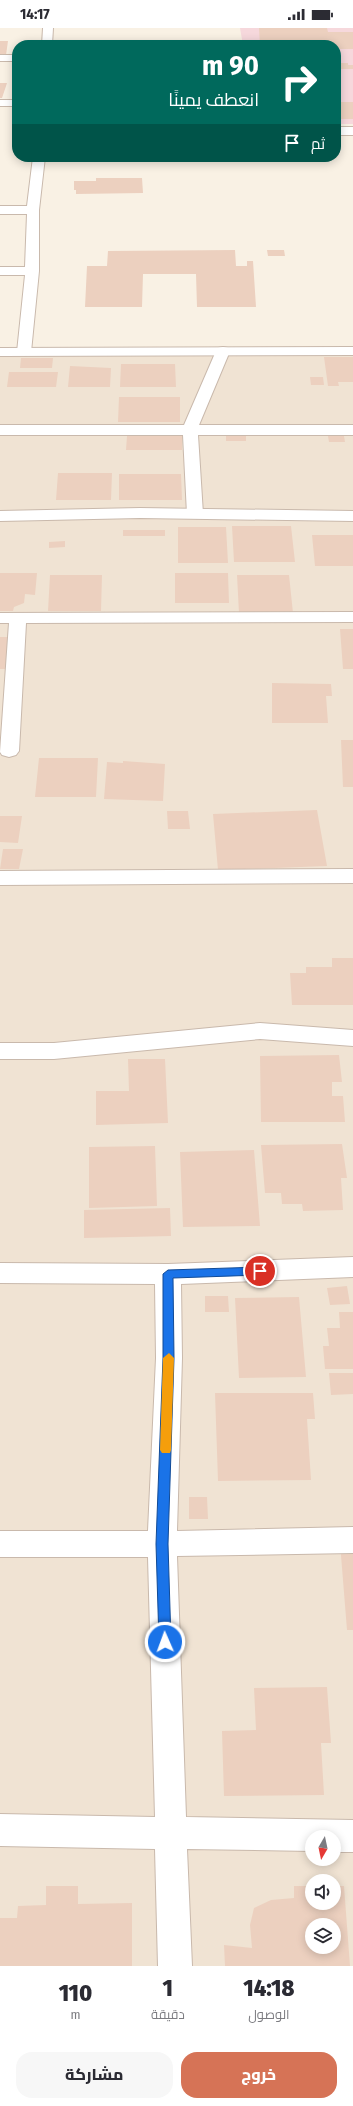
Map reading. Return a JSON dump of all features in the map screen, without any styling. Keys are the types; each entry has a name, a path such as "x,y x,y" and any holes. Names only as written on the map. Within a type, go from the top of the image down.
{"street":[{"path":"47,40 48,28"},
{"path":"0,58 12,58"},
{"path":"0,103 12,103"},
{"path":"341,131 353,131"},
{"path":"24,352 32,271 33,210 38,162"},
{"path":"0,210 33,210"},
{"path":"0,270 32,271"},
{"path":"0,352 353,351"},
{"path":"195,514 190,429 223,352"},
{"path":"0,430 353,430"},
{"path":"0,516 140,513 353,516"},
{"path":"0,618 353,617"},
{"path":"9,751 18,618"},
{"path":"0,878 353,876"},
{"path":"0,1051 54,1051 260,1031 353,1038"},
{"path":"0,1273 58,1272 168,1274 353,1267"},
{"path":"168,1274 169,1358 162,1544 175,1966"},
{"path":"0,1544 162,1544 353,1540"},
{"path":"0,1830 353,1836"}],"shaded area":[{"path":"240,28 353,28 353,124 341,124 341,40 242,40"},
{"path":"353,354 353,1966 0,1966 0,355"}],"building":[{"path":"259,28 327,28 328,32 353,32 353,49 341,49 341,40 260,40"},
{"path":"0,41 8,41 6,55 0,55"},
{"path":"341,63 353,65 353,69 341,69"},
{"path":"0,83 7,83 2,98 0,98"},
{"path":"341,102 353,102 353,119 341,119"},
{"path":"96,178 142,178 143,193 76,194 76,190 74,190 74,181 96,181"},
{"path":"235,250 236,266 247,266 247,261 253,261 256,307 197,307 196,274 143,274 142,307 85,307 87,266 107,266 108,251"},
{"path":"267,250 284,250 285,256 268,256"},
{"path":"324,357 353,357 353,382 338,382 339,386 328,386"},
{"path":"21,358 53,358 52,368 20,368"},
{"path":"121,364 175,364 176,387 120,387"},
{"path":"70,366 111,368 110,387 68,387"},
{"path":"9,372 58,372 56,387 7,387"},
{"path":"310,377 323,377 324,385 311,385"},
{"path":"119,397 180,397 180,422 118,422"},
{"path":"182,435 182,450 126,450 127,436"},
{"path":"226,436 246,436 246,441 226,441"},
{"path":"328,436 344,436 345,442 329,442"},
{"path":"58,473 112,473 111,500 56,500"},
{"path":"119,474 181,474 182,500 119,500"},
{"path":"232,526 291,526 295,562 234,562"},
{"path":"178,527 226,527 228,563 178,563"},
{"path":"123,530 165,530 165,536 123,536"},
{"path":"312,535 353,535 353,566 315,566"},
{"path":"65,541 65,547 49,548 49,542"},
{"path":"0,573 37,573 35,595 25,594 24,603 14,607 13,611 0,611"},
{"path":"175,573 228,573 229,603 175,603"},
{"path":"50,575 102,575 101,611 48,611"},
{"path":"237,575 289,575 293,613 239,613"},
{"path":"340,629 353,629 353,669 343,669"},
{"path":"0,637 10,637 7,669 0,669"},
{"path":"272,683 331,684 332,696 326,696 328,723 272,723"},
{"path":"341,740 353,740 353,787 343,787"},
{"path":"39,758 98,758 96,797 35,797"},
{"path":"123,761 165,764 163,801 104,799 107,762 123,763"},
{"path":"317,810 327,866 218,870 213,814"},
{"path":"167,811 188,811 190,829 168,829"},
{"path":"0,816 22,816 18,843 0,842"},
{"path":"3,849 23,849 19,869 0,869"},
{"path":"332,958 353,958 353,1005 292,1005 290,973 306,973 306,967 332,967"},
{"path":"339,1055 342,1082 332,1082 332,1096 343,1096 345,1122 261,1122 260,1056"},
{"path":"128,1059 165,1059 168,1123 96,1125 96,1091 129,1091"},
{"path":"342,1144 347,1178 341,1178 343,1210 303,1211 302,1204 282,1204 281,1193 265,1193 261,1145"},
{"path":"155,1146 157,1206 89,1208 89,1147"},
{"path":"254,1150 260,1226 183,1227 180,1152"},
{"path":"170,1208 171,1236 84,1238 84,1210"},
{"path":"347,1286 350,1304 330,1305 327,1288"},
{"path":"205,1296 228,1296 229,1312 205,1312"},
{"path":"299,1297 306,1377 239,1378 235,1298"},
{"path":"339,1312 353,1312 353,1369 325,1369 323,1346 329,1346 327,1328 340,1328"},
{"path":"329,1373 353,1373 353,1394 331,1395"},
{"path":"215,1393 313,1393 315,1419 307,1419 311,1480 218,1481"},
{"path":"189,1497 207,1497 208,1519 189,1519"},
{"path":"340,1543 353,1543 353,1630 347,1630"},
{"path":"327,1687 331,1743 321,1743 324,1795 224,1796 222,1731 256,1730 254,1688"},
{"path":"46,1886 78,1886 78,1904 132,1903 132,1966 0,1966 0,1918 17,1918 18,1906 46,1905"},
{"path":"294,1886 305,1886 305,1910 341,1910 341,1886 344,1886 350,1966 225,1966 224,1945 252,1948 250,1925 254,1908 271,1900 294,1898"}],"slow traffic":[{"path":"166,1450 169,1358"}],"route":[{"path":"165,1642 162,1544 169,1358 168,1274 260,1271"}]}
